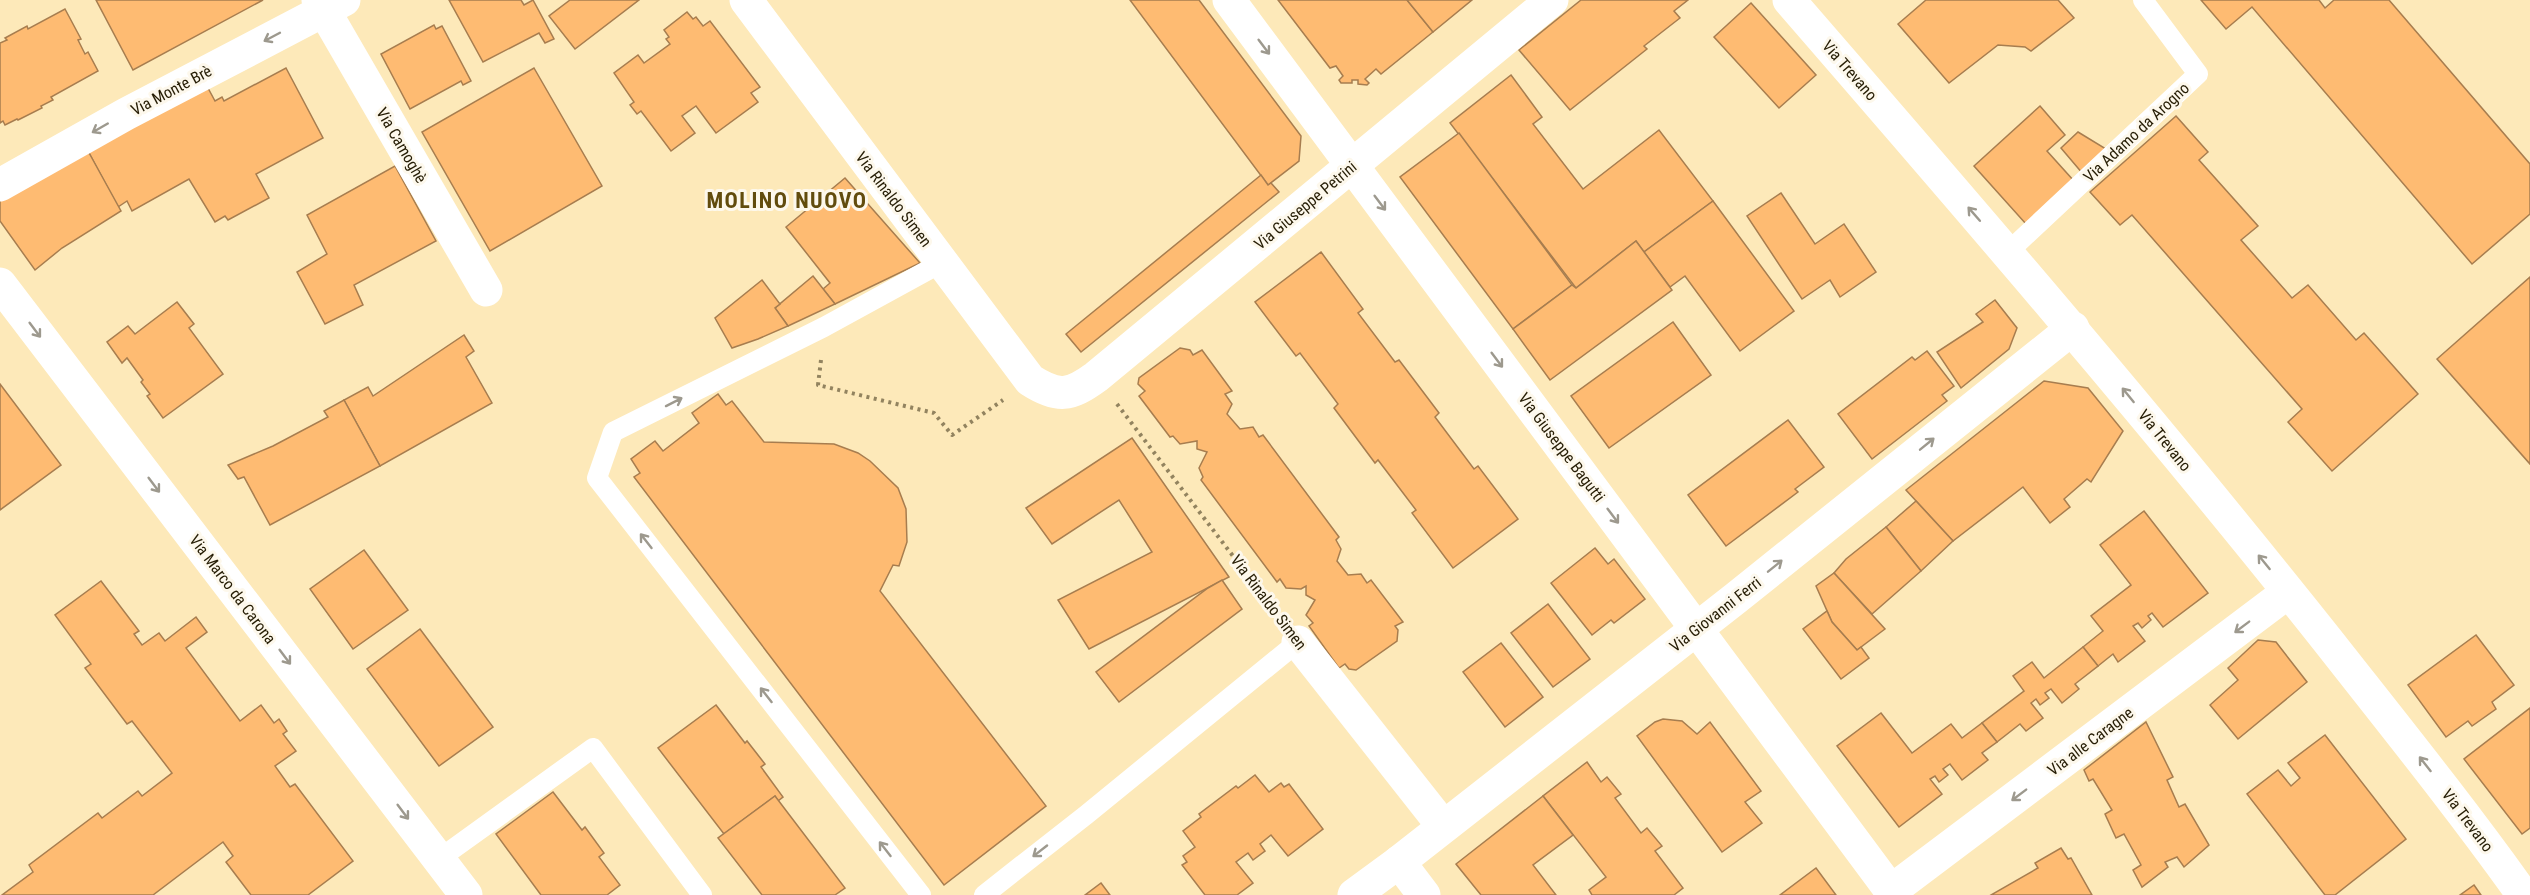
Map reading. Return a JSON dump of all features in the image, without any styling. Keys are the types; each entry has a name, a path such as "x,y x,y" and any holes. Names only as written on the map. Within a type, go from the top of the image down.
{"street":[{"name":"Via Rinaldo Simen","path":"746,0 941,263 1040,386"},
{"name":"Via Giuseppe Bagutti","path":"1229,0 1892,893"},
{"name":"Via Giuseppe Petrini","path":"1040,386 1069,392 1082,387 1096,377 1552,0"},
{"name":"Via Trevano","path":"1789,0 2073,328 2288,592 2461,810 2523,895"},
{"name":"Via Monte Brè","path":"0,185 329,3"},
{"name":"Via Camoghè","path":"329,3 486,290"},
{"name":"Via Marco da Carona","path":"0,284 466,895"},
{"name":"Via Giovanni Ferri","path":"1354,895 1696,629 2073,328"},
{"name":"Via alle Caragne","path":"1892,893 2288,592"},
{"name":"Via Rinaldo Simen","path":"1298,642 1443,826"},
{"path":"1399,862 1424,895"}],"lane":[{"name":"Via Adamo da Arogno","path":"2008,252 2198,74 2143,0"},
{"path":"921,895 597,478 613,432 824,327 941,263"},
{"path":"984,895 1298,642"},
{"path":"439,859 593,748 702,895"}],"path":[{"path":"824,327 818,385 934,413 952,435 1040,386"},
{"name":"Via Rinaldo Simen","path":"1096,377 1298,642"}],"building":[{"path":"96,0 263,0 133,70"},
{"path":"449,0 521,0 524,5 533,0 554,39 545,43 539,33 483,62"},
{"path":"570,0 639,0 575,49 549,16"},
{"path":"1130,0 1199,0 1301,136 1299,161 1268,185"},
{"path":"1278,0 1407,0 1433,32 1381,74 1376,69 1365,79 1369,83 1367,85 1358,84 1358,80 1352,80 1352,83 1341,83 1339,80 1343,76 1336,66 1330,68"},
{"path":"1407,0 1472,0 1433,32"},
{"path":"1581,0 1688,0 1674,11 1680,18 1644,46 1647,49 1570,110 1519,50"},
{"path":"1926,0 2058,0 2074,18 2031,51 2025,47 1998,45 1949,83 1898,24"},
{"path":"2201,0 2319,0 2325,8 2334,0 2389,0 2530,164 2530,214 2472,264 2252,7 2226,29"},
{"path":"1751,3 1816,75 1779,108 1714,37"},
{"path":"65,9 81,39 78,40 85,54 88,52 98,71 51,97 53,100 41,106 42,108 5,125 3,121 0,123 0,43 27,26 28,29"},
{"path":"687,12 693,19 696,17 703,26 710,21 760,87 751,93 758,102 716,133 696,106 682,116 695,133 671,151 641,111 637,114 630,105 634,102 614,73 638,55 644,63 670,44 666,39 669,37 664,30"},
{"path":"434,25 436,29 442,26 471,81 463,85 461,81 410,109 381,54"},
{"path":"286,68 323,138 256,174 269,198 228,220 225,216 215,222 189,179 132,211 127,201 118,207 88,151 201,75 215,101 222,97 224,101"},
{"path":"534,68 602,186 490,251 422,132"},
{"path":"1511,75 1542,117 1533,124 1583,189 1659,130 1713,201 1644,252 1636,241 1576,288 1450,123"},
{"path":"2040,106 2065,135 2047,151 2074,181 2026,224 1974,166"},
{"path":"2176,116 2208,152 2199,160 2258,226 2241,240 2292,298 2308,285 2356,340 2364,333 2418,394 2332,471 2288,422 2302,409 2132,215 2120,225 2090,192"},
{"path":"2078,132 2111,152 2083,174 2061,148"},
{"path":"1459,133 1572,285 1513,329 1400,177"},
{"path":"88,151 121,211 62,248 35,270 0,221 0,200"},
{"path":"395,166 436,241 354,285 363,305 325,324 297,272 327,254 307,215"},
{"path":"1261,175 1268,185 1271,183 1279,192 1081,352 1066,334"},
{"path":"845,178 920,263 835,304 823,289 830,283 786,227"},
{"path":"1781,193 1815,244 1844,224 1876,272 1840,297 1830,280 1802,299 1747,216"},
{"path":"1713,201 1794,311 1740,351 1685,276 1670,287 1644,252"},
{"path":"1636,241 1672,290 1550,380 1513,329 1572,285 1576,288"},
{"path":"1321,252 1363,309 1358,313 1395,362 1399,360 1439,413 1435,417 1474,469 1478,466 1518,519 1453,568 1412,513 1416,510 1378,460 1375,463 1334,408 1338,404 1300,353 1296,356 1255,302"},
{"path":"813,276 835,304 788,326 775,308"},
{"path":"2530,277 2530,464 2437,359"},
{"path":"762,280 780,304 775,308 788,326 732,348 715,318"},
{"path":"1995,300 2017,328 2009,349 1961,388 1937,352 1983,322 1976,314"},
{"path":"177,302 194,324 189,328 223,374 163,418 147,396 150,394 141,382 143,380 127,358 122,363 107,342 128,326 135,334"},
{"path":"1673,322 1711,375 1609,448 1571,396"},
{"path":"464,335 474,351 466,357 492,403 380,466 344,400 368,387 373,396"},
{"path":"1180,348 1190,350 1193,355 1202,350 1232,391 1225,394 1232,404 1227,414 1240,429 1253,427 1259,437 1263,435 1339,537 1336,540 1341,549 1337,561 1348,575 1361,574 1367,583 1371,580 1403,622 1395,626 1398,630 1397,641 1356,670 1349,669 1345,664 1339,668 1309,626 1313,623 1306,615 1315,600 1306,595 1306,586 1301,589 1286,588 1280,579 1277,582 1201,480 1203,477 1199,468 1207,452 1197,449 1197,441 1180,444 1173,436 1170,437 1139,396 1145,391 1138,384 1139,378"},
{"path":"1927,351 1954,386 1942,395 1947,401 1872,459 1838,414 1912,357 1915,360"},
{"path":"2044,381 2088,388 2123,431 2091,482 2087,479 2064,499 2070,507 2050,523 2023,487 1953,541 1906,490"},
{"path":"0,384 61,465 0,510"},
{"path":"718,394 726,405 732,401 764,442 834,444 858,453 870,461 898,488 906,509 907,542 899,566 893,565 880,591 1046,806 944,885 634,477 640,473 631,459 655,441 663,451 699,423 692,413"},
{"path":"344,400 380,466 270,525 244,477 238,479 228,465 273,446 328,417 324,411"},
{"path":"1788,420 1824,467 1795,489 1798,492 1726,546 1688,495"},
{"path":"1132,438 1229,577 1089,649 1058,600 1152,552 1119,500 1052,544 1026,508"},
{"path":"1916,501 1953,541 1921,571 1886,527"},
{"path":"2144,511 2208,593 2163,627 2152,613 2148,616 2151,620 2142,628 2138,623 2133,626 2145,641 2118,662 2113,654 2098,666 2083,647 2103,631 2091,616 2131,585 2100,545"},
{"path":"1886,527 1921,571 1872,614 1834,573 1846,559"},
{"path":"1595,548 1608,564 1614,559 1645,599 1614,623 1611,620 1592,635 1551,583"},
{"path":"364,550 408,610 353,649 310,589"},
{"path":"1834,573 1885,629 1857,650 1832,622 1816,586"},
{"path":"1222,580 1242,609 1119,702 1096,672"},
{"path":"101,581 139,631 134,634 142,645 159,633 165,641 196,617 207,632 186,648 240,721 261,705 274,723 279,719 287,731 283,734 296,751 275,766 290,787 295,784 353,861 308,895 251,895 226,862 233,856 223,842 153,895 2,895 33,872 29,865 98,813 102,818 138,791 142,796 172,773 132,721 127,724 85,668 91,664 55,615"},
{"path":"1548,604 1590,659 1553,687 1511,633"},
{"path":"1827,611 1832,622 1857,650 1861,647 1869,658 1841,679 1803,629"},
{"path":"420,629 493,727 439,766 367,669"},
{"path":"2476,635 2514,685 2492,702 2496,709 2472,726 2468,721 2446,737 2408,685"},
{"path":"2258,640 2276,642 2307,682 2238,739 2210,705 2238,680 2228,668"},
{"path":"1501,643 1543,697 1505,727 1463,672"},
{"path":"2083,647 2098,666 2075,684 2079,689 2062,703 2051,689 2045,693 2049,698 2040,705 2036,699 2031,703 2043,718 2026,731 2020,724 1997,742 1982,723 2024,691 2013,676 2032,662 2044,678"},
{"path":"716,705 745,743 747,741 765,764 761,767 783,797 778,801 775,796 724,834 658,748"},
{"path":"2530,708 2530,828 2522,834 2464,759"},
{"path":"1881,713 1912,753 1951,724 1962,738 1982,723 1997,742 1982,753 1988,760 1962,780 1950,764 1943,769 1948,775 1939,782 1935,776 1930,779 1942,794 1899,827 1837,746"},
{"path":"1663,719 1682,721 1697,734 1710,722 1761,791 1745,802 1762,823 1722,852 1637,736 1655,722"},
{"path":"2146,722 2173,777 2167,780 2179,807 2185,804 2209,845 2184,867 2177,857 2165,862 2168,867 2142,887 2133,870 2141,865 2124,834 2116,838 2105,814 2112,810 2093,779 2089,781 2084,770"},
{"path":"2325,735 2406,839 2335,895 2325,895 2247,794 2278,770 2291,786 2300,778 2288,763"},
{"path":"1587,762 1601,782 1607,777 1621,794 1615,798 1641,833 1647,828 1662,846 1655,851 1683,888 1674,895 1592,895 1589,890 1606,877 1543,796"},
{"path":"1255,775 1269,792 1281,783 1284,787 1289,784 1323,829 1288,856 1271,835 1260,844 1265,851 1253,860 1248,853 1236,862 1253,883 1237,895 1205,895 1182,865 1187,862 1183,856 1195,847 1183,831 1201,817 1199,814 1236,786 1238,788"},
{"path":"553,792 582,830 585,827 604,853 599,857 620,885 607,895 541,895 496,834"},
{"path":"775,796 845,888 835,895 762,895 718,838"},
{"path":"1543,796 1573,835 1533,865 1556,895 1481,895 1456,864"},
{"path":"2061,848 2068,859 2071,858 2092,895 1991,895 2038,868 2035,863"},
{"path":"1816,868 1836,895 1780,895"},
{"path":"1101,883 1110,895 1085,895"},
{"path":"2474,885 2481,895 2460,895"}],"district":[{"name":"MOLINO NUOVO","path":"787,200"}]}
